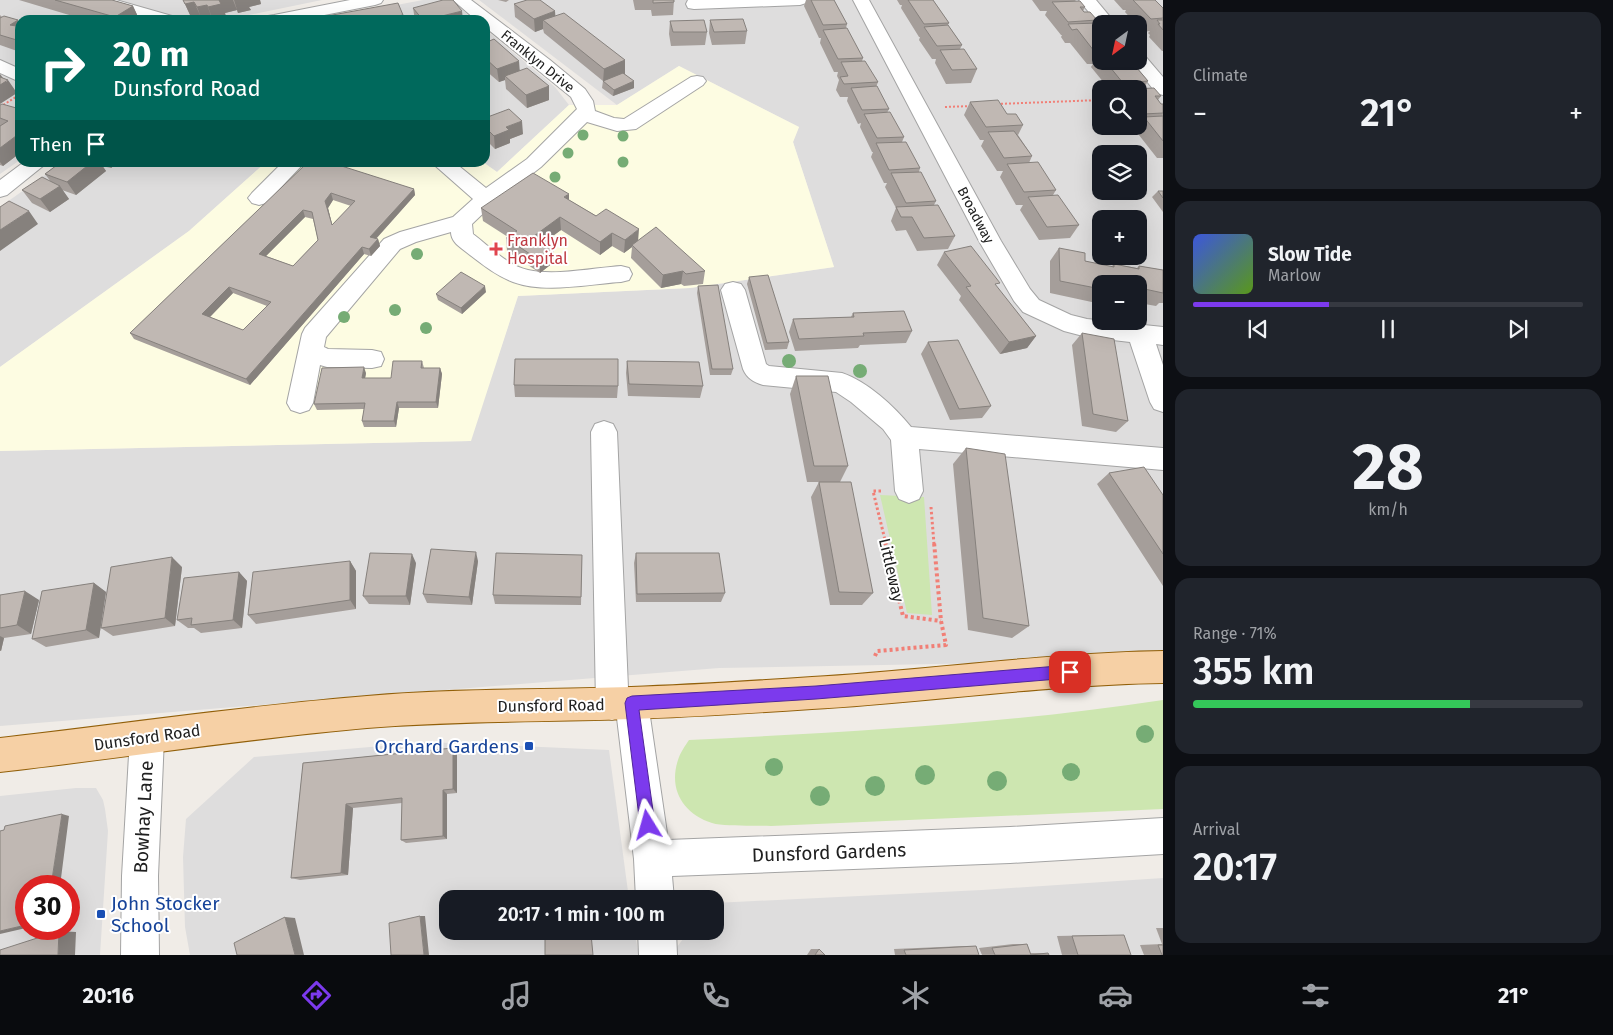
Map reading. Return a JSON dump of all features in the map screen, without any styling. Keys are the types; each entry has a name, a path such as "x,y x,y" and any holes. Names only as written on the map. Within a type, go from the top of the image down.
{"main road":[{"name":"Dunsford Road","path":"0,755 147,738 215,727 367,712 443,707 622,704 816,693 1109,668 1163,667"}],"street":[{"path":"99,0 149,15"},
{"path":"299,15 375,0"},
{"name":"Franklyn Drive","path":"461,0 480,15"},
{"path":"694,4 800,0"},
{"name":"Broadway","path":"861,0 990,241 1022,295 1031,306 1064,322 1087,328 1152,335"},
{"path":"1088,0 1100,15"},
{"name":"Franklyn Drive","path":"490,23 564,82 584,101 585,111"},
{"path":"0,65 15,74"},
{"path":"1147,70 1163,89"},
{"path":"300,403 314,334 392,244 408,237 460,222 486,199 534,163 585,111 609,123 620,126 629,125 698,81"},
{"path":"1,187 31,167"},
{"path":"259,198 290,167"},
{"path":"447,167 486,199"},
{"path":"460,222 462,237 498,264 522,277 538,279 621,274"},
{"path":"733,290 755,369 763,375 802,377 842,383 860,395 868,404 892,422 904,437 909,491"},
{"path":"1152,335 1163,402"},
{"path":"311,352 327,358 372,359"},
{"path":"604,432 622,704 652,859 654,890"},
{"path":"904,437 1163,459"},
{"name":"Bowhay Lane","path":"140,955 138,945 140,876 147,738"},
{"name":"Dunsford Gardens","path":"652,859 1010,845 1163,836"},
{"path":"657,940 658,955"}],"path":[{"path":"0,107 15,97"},
{"path":"995,104 1092,100"},
{"path":"920,108 976,105"},
{"name":"Littleway","path":"873,491 909,491 929,492 941,621 903,616 873,491"}],"shaded area":[{"path":"0,0 322,0 248,15 15,15 15,164 0,174"},
{"path":"423,0 451,0 468,15 344,15"},
{"path":"479,0 1163,0 1163,660 719,668 0,726 0,451 470,441 518,296 690,288 834,267 793,142 799,127 679,66 617,105"},
{"path":"490,33 555,87 569,105 497,172 489,167"},
{"name":"Franklyn Hospital","path":"679,66 799,127 793,142 834,267 690,288 518,296 471,441 0,451 0,367 189,231 261,167 490,167 497,172 569,105 617,105"},
{"path":"56,167 261,167 189,231 0,367 0,207"},
{"path":"428,742 609,750 628,890 439,890 439,940 636,940 638,950 677,947 682,940 724,940 724,903 982,890 1163,878 1163,955 190,955 185,927 183,857 186,819 254,757"},
{"path":"76,788 96,788 103,800 108,831 100,955 0,955 0,796"}],"green space":[{"path":"880,495 924,497 932,615 907,613"},
{"path":"1163,700 1163,809 771,826 725,825 712,823 693,814 681,799 675,781 678,760 689,740 986,721"}],"building":[{"path":"55,0 112,0 133,6 118,15 108,15"},
{"path":"183,0 219,0 221,4 197,7 194,2 185,4"},
{"path":"443,0 453,0 462,11 446,15 419,15 413,8"},
{"path":"527,0 540,0 555,11 534,19 514,4"},
{"path":"653,0 674,0 674,2 653,3"},
{"path":"811,0 834,0 847,24 823,25"},
{"path":"908,0 933,0 949,23 924,24"},
{"path":"1133,0 1155,0 1163,8 1163,18 1151,19"},
{"path":"1080,1 1085,7 1080,7 1084,12 1090,12 1093,15 1092,20 1068,22 1052,2"},
{"path":"398,3 403,15 332,15"},
{"path":"564,13 625,60 604,69 543,20"},
{"path":"4,16 15,19 15,22 10,25 15,26 15,40 0,35 0,18"},
{"path":"743,19 747,31 714,32 710,20"},
{"path":"704,20 707,32 673,32 670,21"},
{"path":"1157,20 1163,20 1163,30 1158,24 1160,24"},
{"path":"1092,23 1092,48 1077,29 1072,30 1068,24"},
{"path":"948,25 962,45 937,46 924,27"},
{"path":"847,28 863,58 838,59 823,30"},
{"path":"494,39 519,61 497,69 490,63 490,41"},
{"path":"964,49 977,69 952,70 940,50"},
{"path":"865,61 878,82 844,84 840,77 848,76 841,62"},
{"path":"527,68 549,86 526,95 505,76"},
{"path":"1112,70 1139,70 1148,81 1147,80 1121,80"},
{"path":"623,73 634,81 614,90 603,81"},
{"path":"0,77 8,80 0,85"},
{"path":"877,86 889,109 862,110 851,88"},
{"path":"1147,88 1154,88 1161,96 1155,96 1163,104 1163,113 1147,114"},
{"path":"998,100 1007,114 1016,114 1023,125 986,127 970,102"},
{"path":"0,105 15,108 15,137 0,148 0,126 8,121 0,118"},
{"path":"509,109 522,121 506,127 509,130 494,136 490,132 490,116"},
{"path":"890,112 904,137 877,138 864,114"},
{"path":"1163,116 1163,141 1147,121 1147,117"},
{"path":"1014,131 1032,156 1004,158 988,132"},
{"path":"906,142 920,168 889,170 876,143"},
{"path":"1038,162 1056,190 1024,192 1007,164"},
{"path":"54,167 86,167 67,182 45,174"},
{"path":"303,167 345,167 414,189 370,237 378,239 369,249 362,247 246,379 130,333","holes":["331,193 355,201 332,225 325,201","303,210 312,212 318,240 293,266 259,254","229,287 271,302 243,330 202,314"]},
{"path":"921,172 936,201 906,203 891,173"},
{"path":"533,173 569,194 564,197 596,216 606,209 639,229 625,240 612,233 600,242 560,217 534,236 553,249 539,260 506,238 517,231 481,208"},
{"path":"42,177 60,186 40,199 22,190"},
{"path":"1158,191 1163,191 1163,198"},
{"path":"1058,195 1079,225 1047,227 1028,197"},
{"path":"9,201 29,211 0,230 0,207"},
{"path":"938,205 955,236 924,238 912,217 901,217 896,207"},
{"path":"656,227 705,271 686,274 683,271 663,275 632,245"},
{"path":"971,246 1000,283 995,284 1036,336 1009,342 966,287 971,286 944,252"},
{"path":"1059,248 1085,253 1085,261 1092,262 1092,265 1114,267 1114,265 1119,265 1139,269 1139,266 1163,270 1163,293 1147,290 1147,275 1092,275 1092,287 1060,281"},
{"path":"461,272 485,286 461,308 436,294"},
{"path":"768,275 789,342 767,343 749,277"},
{"path":"718,285 733,369 712,369 698,286"},
{"path":"904,311 912,331 863,333 864,336 799,339 793,319 854,317 853,313"},
{"path":"1082,333 1114,339 1128,421 1093,414"},
{"path":"958,340 991,406 959,409 928,342"},
{"path":"515,359 618,359 618,386 514,385"},
{"path":"393,361 422,361 421,368 440,368 436,402 397,402 394,421 362,421 365,403 314,404 322,368 364,367 362,378 391,378"},
{"path":"627,361 699,362 703,386 629,384"},
{"path":"796,376 828,376 848,466 814,466"},
{"path":"966,448 1005,454 1029,626 983,618"},
{"path":"1144,467 1163,495 1163,554 1109,473"},
{"path":"819,482 851,482 873,593 839,592"},
{"path":"431,549 476,552 469,597 423,594"},
{"path":"370,553 412,554 406,596 363,596"},
{"path":"496,553 582,555 581,597 493,595"},
{"path":"636,553 719,553 725,593 637,594"},
{"path":"172,557 165,618 101,628 111,567"},
{"path":"350,561 350,600 248,615 253,572"},
{"path":"239,572 233,620 191,625 192,618 177,620 184,578"},
{"path":"94,583 86,630 32,639 42,591"},
{"path":"25,591 17,625 0,628 0,595"},
{"path":"453,748 453,789 443,790 443,836 401,840 402,798 346,804 341,873 291,878 303,763"},
{"path":"62,814 53,875 15,875 15,928 0,931 0,831 4,830 5,826"},
{"path":"420,916 424,955 391,955 389,923"},
{"path":"285,917 295,955 237,955 234,943"},
{"path":"1124,935 1131,955 1078,955 1072,936"},
{"path":"31,940 59,940 58,955 0,955 0,950"},
{"path":"545,940 592,940 593,955 545,955"},
{"path":"1027,944 1031,955 995,955 992,948"},
{"path":"1158,945 1163,945 1163,955 1162,955"},
{"path":"976,946 979,955 906,955 904,950"},
{"path":"819,949 825,955 815,955"},
{"path":"1048,953 1049,955 1031,955"}],"place":[{"name":"Franklyn Hospital","path":"496,249"},
{"name":"Orchard Gardens","path":"529,746"},
{"name":"John Stocker School","path":"101,914"}],"route":[{"path":"648,825 632,703 816,693 1070,672"}]}
